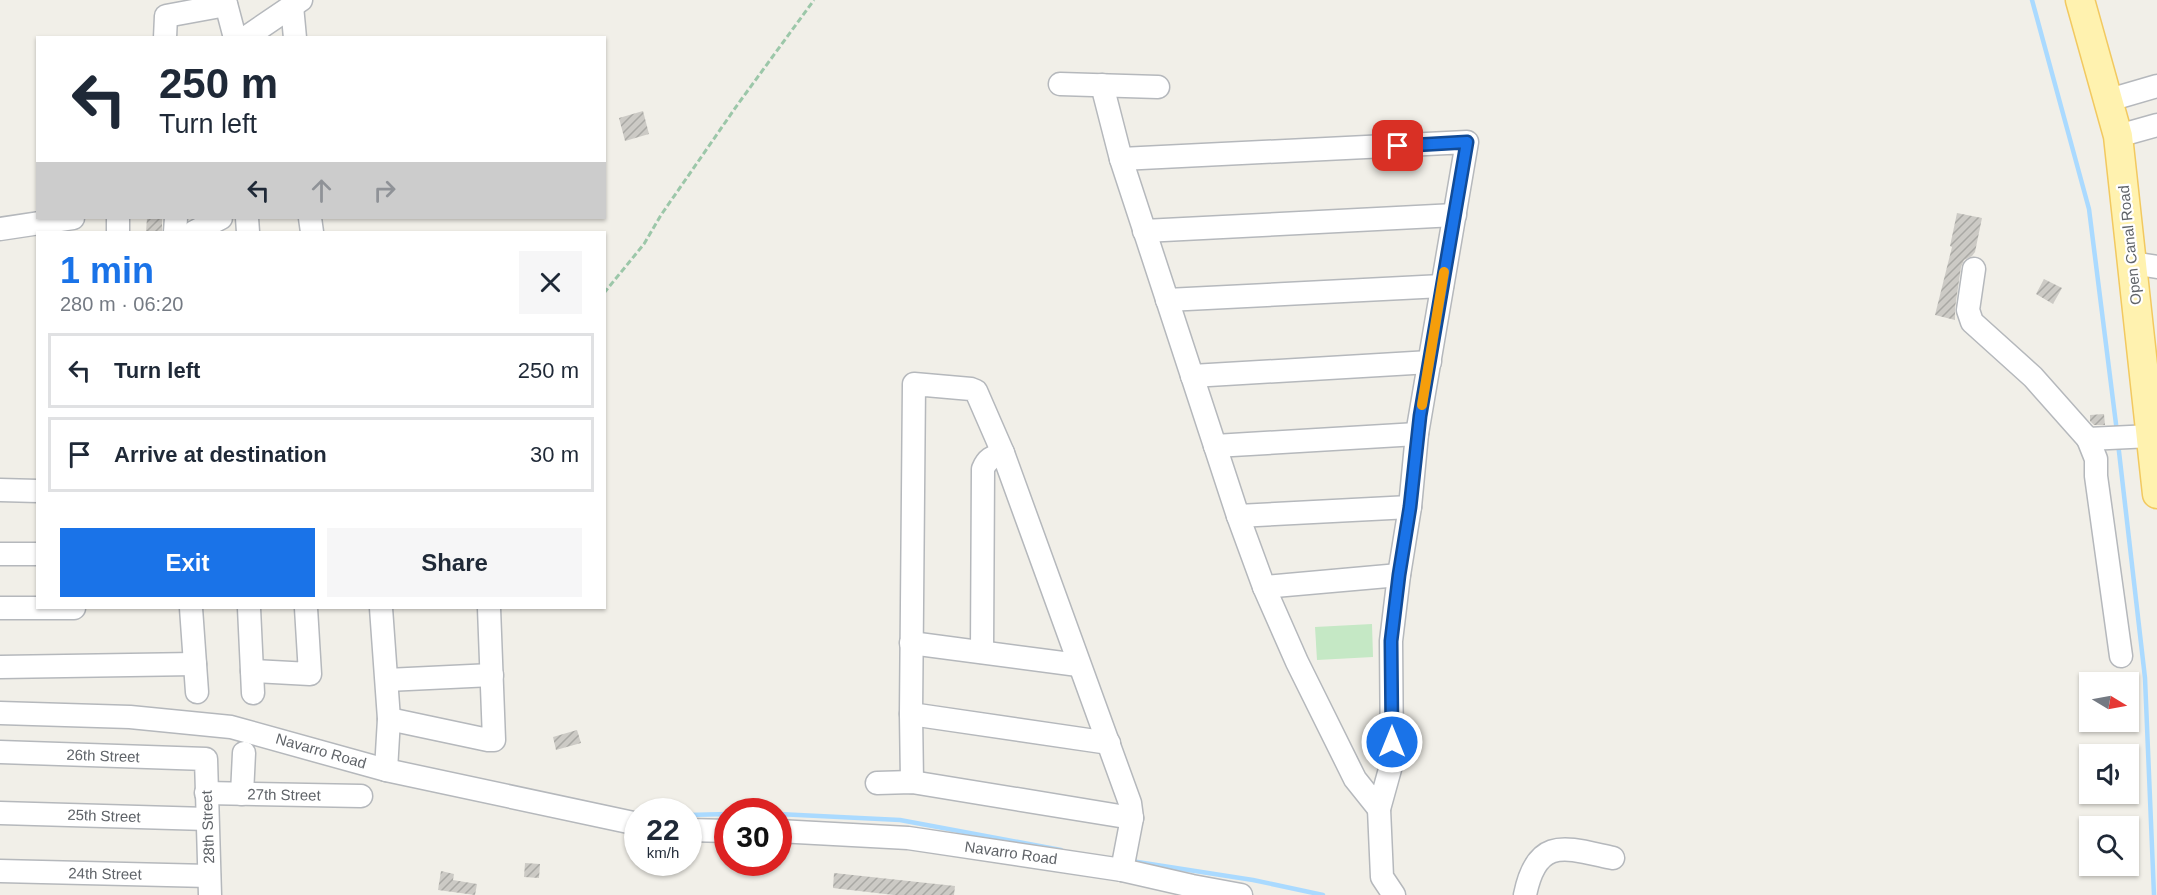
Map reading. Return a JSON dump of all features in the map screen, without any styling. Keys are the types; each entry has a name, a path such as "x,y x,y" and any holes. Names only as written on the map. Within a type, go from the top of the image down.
{"main road":[{"name":"Open Canal Road","path":"2080,0 2118,136 2144,265 2151,435 2156,485"}],"street":[{"path":"165,36 166,16 226,2 234,36"},
{"path":"248,36 297,3"},
{"path":"295,36 297,3"},
{"path":"1060,84 1158,87"},
{"path":"1102,85 1121,159 1144,231 1238,516 1264,587 1297,662 1355,779 1379,809"},
{"path":"2109,99 2157,86"},
{"path":"2118,136 2157,125"},
{"path":"1121,159 1467,142 1417,434 1410,507 1391,641 1392,762 1379,809 1382,877 1394,895"},
{"path":"1144,231 1455,215"},
{"path":"196,231 219,219"},
{"path":"0,229 64,223"},
{"path":"1974,269 1968,310 1972,322 2106,439 2151,435"},
{"path":"1167,300 1442,286"},
{"path":"1192,376 1430,362"},
{"path":"912,783 914,384 971,388 976,392 1002,453 1130,802 1132,818 1123,863"},
{"path":"1215,446 1417,434"},
{"path":"2106,439 2096,459 2096,476 2121,656"},
{"path":"982,652 982,469 991,457 1002,453"},
{"path":"0,490 36,491"},
{"path":"1238,516 1410,507"},
{"path":"0,554 36,554"},
{"path":"1264,587 1399,575"},
{"path":"0,608 36,608"},
{"path":"191,609 197,692"},
{"path":"249,609 253,682 310,674 306,609"},
{"path":"381,609 389,719 386,770"},
{"path":"389,719 494,740 489,609"},
{"path":"911,643 1078,665"},
{"path":"0,667 195,664"},
{"path":"387,680 492,675"},
{"name":"Navarro Road","path":"0,712 130,717 231,727 386,770 624,821"},
{"path":"911,714 1109,743"},
{"name":"26th Street","path":"0,752 206,759"},
{"path":"242,794 244,753"},
{"name":"28th Street","path":"206,759 210,885"},
{"path":"877,783 912,783 1132,818"},
{"name":"27th Street","path":"206,793 361,796"},
{"name":"25th Street","path":"0,813 207,819"},
{"name":"Navarro Road","path":"792,832 908,838 1123,863 1195,891 1241,895"},
{"path":"1525,895 1532,870 1544,854 1566,848 1613,858"},
{"name":"24th Street","path":"0,871 210,885"}],"path":[{"path":"606,291 644,244 731,113 814,0"}],"green space":[{"path":"1372,624 1373,657 1317,660 1315,627"}],"building":[{"path":"643,111 649,134 625,141 619,118"},
{"path":"1957,213 1982,218 1975,252 1964,260 1961,267 1955,320 1935,315 1952,247 1950,246"},
{"path":"147,219 162,219 162,231 146,231"},
{"path":"2044,279 2062,288 2053,304 2036,294"},
{"path":"2104,414 2105,425 2094,425 2090,421 2090,415"},
{"path":"577,730 581,743 556,750 553,737"},
{"path":"525,863 540,864 539,878 524,877"},
{"path":"441,871 454,874 453,880 477,884 475,895 438,890"},
{"path":"834,873 955,886 954,895 894,895 833,888"}],"waterway":[{"path":"2032,0 2089,209 2117,432"},
{"path":"2118,443 2145,678 2154,895"},
{"path":"702,815 714,814"},
{"path":"792,815 900,820 1061,850"},
{"path":"1131,861 1253,880 1323,895"}],"slow traffic":[{"path":"1422,405 1444,272"}],"route":[{"path":"1392,742 1391,641 1399,575 1410,507 1417,434 1467,142 1398,146"}]}
